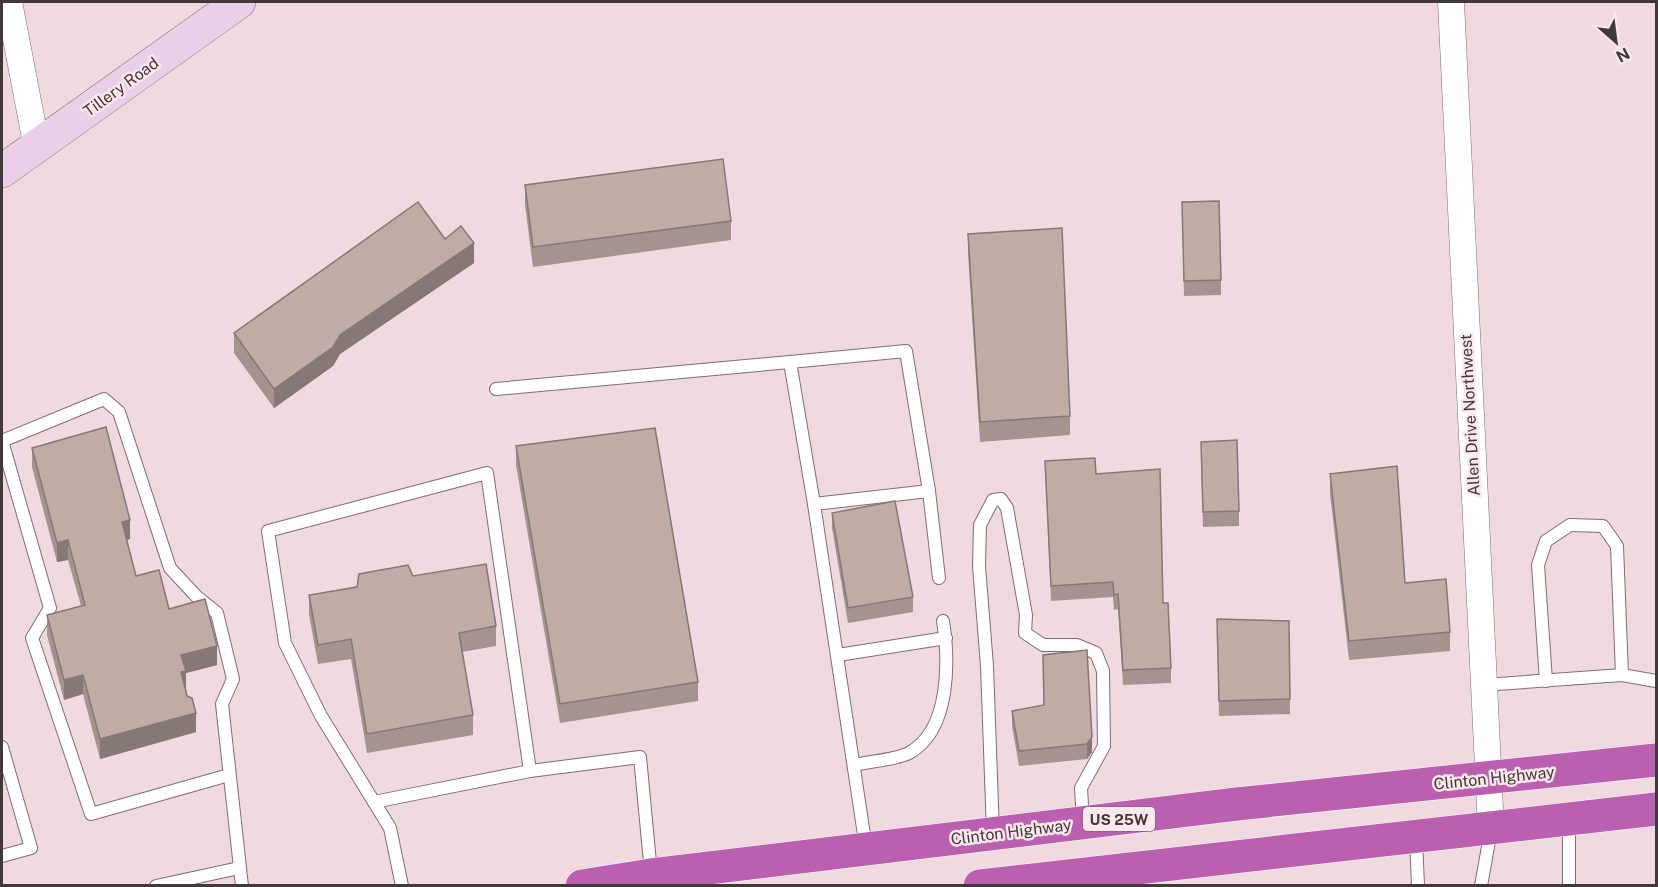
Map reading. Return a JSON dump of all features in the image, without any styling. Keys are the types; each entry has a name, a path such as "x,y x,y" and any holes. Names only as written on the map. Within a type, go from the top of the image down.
{"highway":[{"name":"Clinton Highway","path":"582,885 651,874 1237,804 1656,760"},
{"path":"980,885 1656,809"},
{"path":"1083,824 1084,873"}],"street":[{"path":"9,2 37,147"},
{"name":"Tillery Road","path":"2,171 239,2"},
{"name":"Allen Drive Northwest","path":"1451,2 1491,829"}],"lane":[{"path":"496,389 906,351 929,491 939,578"},
{"path":"790,362 838,655 866,849"},
{"path":"229,775 91,814 32,638 50,608 2,441 104,399 119,412 170,567 196,597 217,613 233,679 222,704 242,885"},
{"path":"402,885 390,828 321,716 285,643 268,531 487,474 530,771"},
{"path":"814,504 929,491"},
{"path":"993,834 987,666 979,566 980,525 993,500 1001,499 1007,508 1026,615 1025,633 1043,645 1077,645 1096,653 1103,671 1104,746 1081,789 1083,824"},
{"path":"1546,681 1538,565 1546,541 1570,525 1603,526 1617,546 1622,675"},
{"path":"855,765 909,753 930,733 944,697 948,654 943,621"},
{"path":"838,655 946,638"},
{"path":"1483,685 1622,675 1656,681"},
{"path":"2,747 32,848 2,856"},
{"path":"374,802 530,771 640,757 651,874"},
{"path":"1569,820 1569,885"},
{"path":"1481,885 1491,829"},
{"path":"1416,837 1418,885"},
{"path":"156,885 239,868"}],"building":[{"path":"723,159 731,221 533,247 525,185"},
{"path":"1219,201 1221,280 1184,281 1182,202"},
{"path":"418,202 445,239 461,226 474,243 340,335 333,347 274,389 234,333"},
{"path":"1062,228 1070,416 980,422 968,234"},
{"path":"106,427 130,520 122,522 136,576 159,570 169,609 205,599 217,646 181,655 186,671 181,672 187,696 192,698 196,713 100,739 83,675 64,680 47,615 85,605 68,540 57,543 32,448"},
{"path":"655,428 698,682 560,704 516,446"},
{"path":"1237,440 1239,511 1203,512 1201,442"},
{"path":"1095,458 1096,474 1160,469 1163,603 1168,603 1171,668 1123,670 1118,594 1114,595 1113,582 1051,586 1045,461"},
{"path":"1397,466 1405,583 1446,579 1450,632 1349,641 1330,474"},
{"path":"895,501 913,597 848,608 832,513"},
{"path":"486,564 496,626 459,633 473,715 367,734 351,639 318,645 309,595 357,587 359,574 408,565 413,576"},
{"path":"1217,619 1289,621 1290,699 1219,701"},
{"path":"1087,650 1092,737 1087,744 1019,751 1012,711 1044,705 1043,655"}]}
